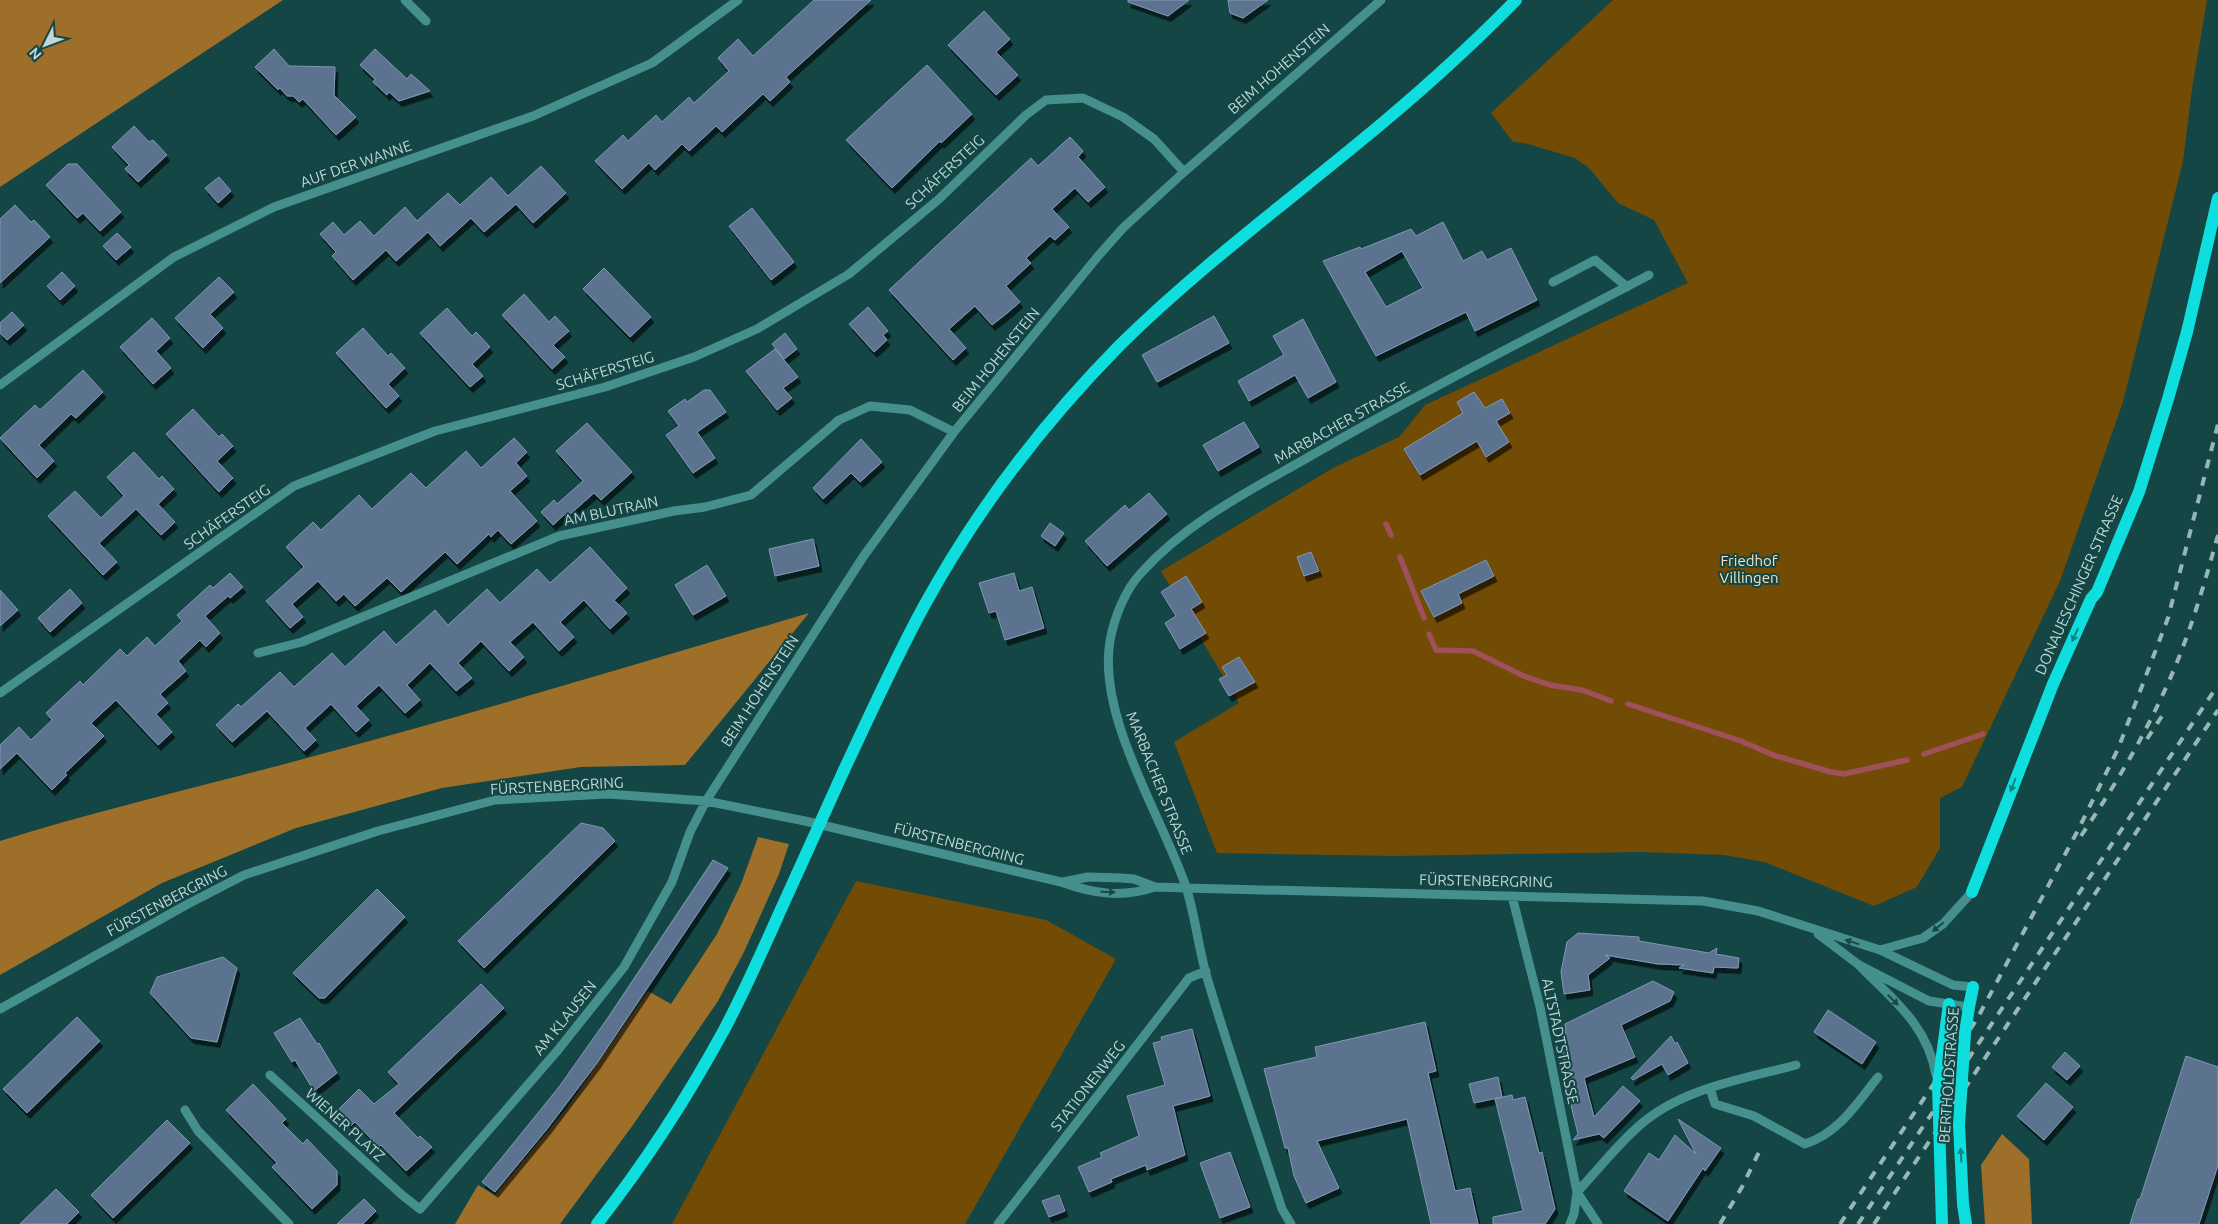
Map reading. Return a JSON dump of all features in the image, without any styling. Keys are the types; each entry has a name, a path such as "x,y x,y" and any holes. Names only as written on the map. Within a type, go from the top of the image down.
{"main road":[{"path":"597,1224 636,1172 697,1078 750,979 844,770 900,652 934,589 982,513 1046,426 1094,372 1158,308 1386,120 1450,63 1516,0"},
{"name":"DONAUESCHINGER STRASSE","path":"1972,892 2053,684 2091,599 2098,592 2139,492 2187,332 2218,198"},
{"name":"BERTHOLDSTRASSE","path":"1966,1224 1963,1204 1959,1125 1965,1033 1973,987"},
{"name":"BERTHOLDSTRASSE","path":"1942,1224 1938,1085 1949,1004"}],"street":[{"path":"405,0 426,21"},
{"name":"AUF DER WANNE","path":"0,385 174,257 274,207 533,116 652,63 738,0"},
{"name":"BEIM HOHENSTEIN","path":"706,801 863,557 954,432 1123,228 1184,172 1381,0"},
{"name":"SCHÄFERSTEIG","path":"0,693 294,486 435,431 605,387 694,356 757,329 849,274 939,199 1026,116 1046,100 1082,98 1123,117 1154,139 1184,172"},
{"path":"1553,282 1595,260 1627,287"},
{"name":"MARBACHER STRASSE","path":"1291,1224 1282,1209 1206,972 1186,888 1117,721 1109,680 1110,642 1122,602 1140,574 1165,550 1212,512 1368,423 1649,275"},
{"name":"AM BLUTRAIN","path":"258,653 302,642 559,536 751,496 840,420 870,406 910,410 954,432"},
{"name":"FÜRSTENBERGRING","path":"0,1009 143,928 244,875 378,831 495,800 608,794 706,801 805,821 1061,882 1089,892 1136,893 1155,887"},
{"name":"AM KLAUSEN","path":"402,1195 420,1209 558,1050 624,967 672,882 690,832 706,801"},
{"name":"FÜRSTENBERGRING","path":"1061,882 1088,877 1134,879 1155,887 1703,901 1758,911 1812,930"},
{"path":"1880,950 1923,938 1943,924 1972,892"},
{"name":"ALTSTADTSTRASSE","path":"1512,896 1540,1007 1577,1192 1574,1214 1570,1224"},
{"path":"1812,930 1880,950 1953,984 1973,987"},
{"path":"1812,930 1859,965 1912,1018 1924,1036 1933,1056 1938,1085"},
{"path":"1859,965 1929,1001 1969,1007"},
{"name":"STATIONENWEG","path":"998,1224 1189,978 1206,972"},
{"path":"1598,1224 1577,1192 1640,1124 1678,1101 1710,1088 1796,1066"},
{"name":"WIENER PLATZ","path":"270,1075 402,1195"},
{"path":"1710,1088 1715,1104 1754,1116 1805,1144 1820,1139 1839,1125 1878,1077"},
{"path":"185,1110 198,1131 289,1224"}],"green space":[{"name":"Friedhof Villingen","path":"1613,0 2207,0 2192,89 2183,161 2123,402 2060,581 1962,787 1940,798 1940,848 1917,887 1874,906 1764,862 1724,855 1640,852 1396,856 1217,853 1174,742 1239,703 1161,571 1333,468 1399,437 1425,405 1688,283 1654,220 1618,203 1589,168 1575,158 1524,143 1513,142 1491,113"},
{"path":"856,881 1046,920 1116,959 965,1224 672,1224"}],"shaded area":[{"path":"0,0 283,0 0,187"},
{"path":"809,613 685,765 581,767 442,788 296,828 162,883 0,975 0,841 413,729"},
{"path":"758,837 789,844 779,874 744,952 718,1001 633,1125 560,1224 455,1224 478,1185 495,1195 566,1109 648,991 671,1004 717,934 741,884"},
{"path":"2002,1134 2029,1159 2032,1224 1985,1224 1981,1165"}],"building":[{"path":"814,0 871,0 786,77 790,82 770,101 763,94 722,132 716,126 689,151 682,144 655,170 649,163 622,189 595,161 623,135 628,141 656,115 662,122 689,97 694,103 729,71 718,58 738,39 753,56"},
{"path":"1128,0 1189,0 1168,16 1128,2"},
{"path":"1228,0 1268,0 1243,18 1230,13"},
{"path":"984,11 1010,39 996,52 1018,75 996,95 948,45"},
{"path":"274,49 289,66 335,67 334,95 356,117 336,135 303,99 299,102 293,96 287,96 280,88 278,90 255,67"},
{"path":"375,49 407,79 411,74 430,91 399,101 389,92 387,95 373,82 375,79 360,65"},
{"path":"927,65 972,114 941,143 940,141 892,188 846,140"},
{"path":"134,126 149,142 153,140 167,155 138,182 125,169 129,165 112,147"},
{"path":"1070,137 1083,151 1078,157 1105,187 1088,202 1075,188 1052,209 1069,227 1055,240 1050,236 1026,258 1031,263 1006,286 1020,302 992,325 975,306 949,329 966,348 953,360 889,290 1031,158 1038,166"},
{"path":"68,164 77,164 121,212 100,231 83,213 77,218 46,185"},
{"path":"541,166 566,193 533,223 516,204 484,232 471,218 440,246 428,232 396,261 386,250 353,280 332,256 336,252 320,234 333,222 344,235 360,221 374,236 405,207 417,221 448,193 460,205 491,177 508,196"},
{"path":"219,177 231,191 218,203 205,188"},
{"path":"15,205 31,222 34,220 50,237 0,283 0,219"},
{"path":"752,208 794,262 771,280 729,226"},
{"path":"1443,222 1463,261 1482,251 1487,260 1511,248 1537,300 1475,331 1466,312 1376,356 1323,261 1360,247 1361,249 1411,229 1416,236","holes":["1402,251 1423,288 1386,307 1365,272"]},
{"path":"117,233 131,247 116,260 103,246"},
{"path":"604,268 651,317 630,337 583,289"},
{"path":"62,272 75,286 60,300 47,286"},
{"path":"219,277 234,292 210,314 223,328 203,348 175,318"},
{"path":"524,294 549,322 555,316 569,331 553,345 565,357 552,369 502,315"},
{"path":"868,307 888,331 883,335 887,340 874,352 849,324"},
{"path":"447,308 472,336 476,332 490,347 472,364 483,376 470,387 420,333"},
{"path":"12,312 24,325 7,340 0,333 0,323"},
{"path":"1214,316 1229,343 1157,382 1142,355"},
{"path":"152,318 170,338 156,351 171,368 153,384 120,347"},
{"path":"1303,319 1336,382 1308,398 1295,375 1249,401 1238,381 1284,355 1273,336"},
{"path":"363,328 388,356 391,353 405,368 388,384 399,396 386,408 336,353"},
{"path":"785,333 797,349 784,359 772,344"},
{"path":"775,349 798,377 783,388 792,398 777,410 746,371"},
{"path":"83,370 103,392 76,418 71,414 39,445 54,461 37,478 0,438 35,405 40,410"},
{"path":"704,390 710,390 726,412 697,432 715,458 693,473 666,435 679,426 668,411 685,399 687,402"},
{"path":"1474,392 1485,408 1502,399 1510,413 1496,421 1509,442 1486,457 1477,441 1420,475 1404,449 1463,413 1457,402"},
{"path":"193,409 219,437 222,434 233,446 217,461 233,478 219,492 166,434"},
{"path":"1244,422 1259,447 1218,471 1203,445"},
{"path":"587,423 632,472 601,500 594,493 568,516 566,513 553,525 541,512 554,500 557,504 583,481 556,451"},
{"path":"514,438 527,452 516,463 527,476 510,491 537,521 511,544 498,530 491,537 489,534 457,564 445,552 401,592 387,578 355,606 344,594 336,601 318,581 292,604 303,617 290,628 266,601 304,567 286,547 313,522 321,530 359,495 372,509 411,473 426,488 466,451 481,468"},
{"path":"861,439 882,462 860,482 851,473 823,499 813,488"},
{"path":"134,452 159,479 162,476 174,489 158,504 175,522 161,535 136,509 99,543 117,562 103,575 48,516 75,491 101,518 124,496 107,477"},
{"path":"1149,493 1167,514 1107,566 1085,541 1125,505 1129,510"},
{"path":"1050,523 1064,533 1055,546 1041,536"},
{"path":"813,539 819,566 775,576 769,549"},
{"path":"590,547 627,588 614,600 627,613 610,629 584,600 560,622 574,637 559,651 533,622 510,642 524,657 509,671 481,641 458,663 472,678 456,691 430,663 407,685 420,700 405,713 379,685 356,706 369,720 356,732 331,704 305,728 316,740 304,751 267,711 232,742 216,725 238,704 241,707 280,672 294,687 332,653 345,667 384,631 396,645 435,610 448,625 487,589 500,603 537,569 550,583"},
{"path":"1311,552 1319,571 1304,576 1297,557"},
{"path":"1486,560 1494,576 1458,594 1462,603 1434,617 1421,591"},
{"path":"707,565 726,596 693,615 675,585"},
{"path":"230,573 243,587 230,598 228,596 205,616 220,633 206,647 200,640 178,661 186,671 160,694 168,703 156,714 172,732 158,745 116,700 91,723 104,736 65,773 67,775 52,790 17,753 0,769 0,745 19,727 31,740 52,720 46,713 80,681 83,685 120,649 127,656 147,637 155,646 182,621 177,615 210,585 213,588"},
{"path":"1014,573 1019,591 1032,587 1044,628 1005,640 996,611 989,613 979,583"},
{"path":"1186,576 1202,602 1191,609 1206,633 1180,649 1165,623 1176,616 1161,592"},
{"path":"70,589 82,603 50,632 38,618"},
{"path":"0,590 18,610 0,626"},
{"path":"1239,657 1255,682 1229,696 1219,679 1227,675 1222,667"},
{"path":"581,823 603,828 615,841 484,968 458,941"},
{"path":"713,860 728,868 597,1063 547,1129 495,1192 482,1182 559,1087 607,1019"},
{"path":"377,889 405,917 325,998 319,998 293,973"},
{"path":"1578,933 1639,937 1639,941 1709,953 1717,948 1716,954 1739,958 1738,968 1714,967 1713,973 1679,968 1684,965 1658,964 1605,955 1610,958 1588,975 1590,990 1564,994 1561,972 1567,942"},
{"path":"223,957 237,968 217,1042 191,1038 150,993 157,977"},
{"path":"1653,981 1674,992 1670,1001 1621,1025 1635,1057 1584,1078 1594,1117 1623,1086 1640,1101 1604,1138 1599,1134 1573,1140 1578,1134 1567,1089 1571,1088 1562,1052 1567,1050 1565,1024"},
{"path":"481,984 504,1008 394,1113 418,1138 420,1136 432,1147 406,1171 355,1122 351,1126 337,1111 359,1089 374,1104 399,1084 388,1072"},
{"path":"1828,1010 1876,1042 1862,1064 1814,1032"},
{"path":"77,1017 100,1041 27,1113 3,1089"},
{"path":"300,1018 317,1044 319,1043 337,1073 314,1091 295,1060 292,1062 274,1033"},
{"path":"1425,1022 1436,1071 1428,1073 1455,1191 1470,1188 1478,1224 1431,1224 1407,1119 1317,1141 1339,1188 1306,1203 1294,1176 1288,1148 1285,1148 1264,1069 1317,1057 1315,1047"},
{"path":"1192,1029 1210,1096 1173,1106 1185,1155 1147,1170 1146,1165 1111,1179 1112,1182 1089,1192 1078,1167 1102,1157 1100,1153 1139,1136 1127,1096 1165,1085 1153,1043 1162,1041 1161,1037"},
{"path":"1671,1036 1675,1044 1677,1042 1688,1063 1668,1075 1662,1064 1633,1080 1631,1078"},
{"path":"2065,1052 2080,1066 2067,1080 2052,1067"},
{"path":"2186,1056 2218,1067 2218,1165 2199,1224 2130,1224 2138,1199 2140,1199"},
{"path":"1498,1077 1502,1097 1474,1103 1469,1084"},
{"path":"2046,1083 2073,1107 2044,1140 2017,1116"},
{"path":"253,1084 286,1119 282,1123 303,1144 307,1139 337,1171 337,1185 312,1209 272,1167 277,1163 226,1110"},
{"path":"1512,1095 1513,1100 1525,1097 1539,1153 1542,1152 1555,1209 1545,1224 1493,1224 1493,1217 1523,1211 1495,1099"},
{"path":"1678,1119 1721,1148 1705,1171 1703,1168 1668,1221 1624,1191 1649,1153 1659,1160 1675,1135 1696,1154"},
{"path":"167,1120 190,1143 113,1218 91,1195"},
{"path":"1230,1152 1250,1207 1220,1218 1200,1163"},
{"path":"56,1189 79,1212 67,1224 20,1224"},
{"path":"1059,1195 1065,1211 1049,1217 1042,1201"},
{"path":"364,1199 376,1211 363,1224 337,1224"}],"waterway":[{"path":"1386,524 1391,535"},
{"path":"1400,557 1424,618"},
{"path":"1429,634 1436,650 1473,651 1524,676 1550,685 1582,690 1611,701"},
{"path":"1628,704 1741,741 1773,755 1831,772 1844,774 1907,760"},
{"path":"1924,754 1983,734"}],"railway":[{"path":"1840,1224 1977,1019 2077,832 2118,749 2168,618 2218,424"},
{"path":"2081,836 2135,749 2172,675 2194,616 2218,535"},
{"path":"1858,1224 2218,685"},
{"path":"1874,1224 2218,710"},
{"path":"2147,739 2164,713"},
{"path":"1720,1224 1742,1187 1761,1148"}]}
